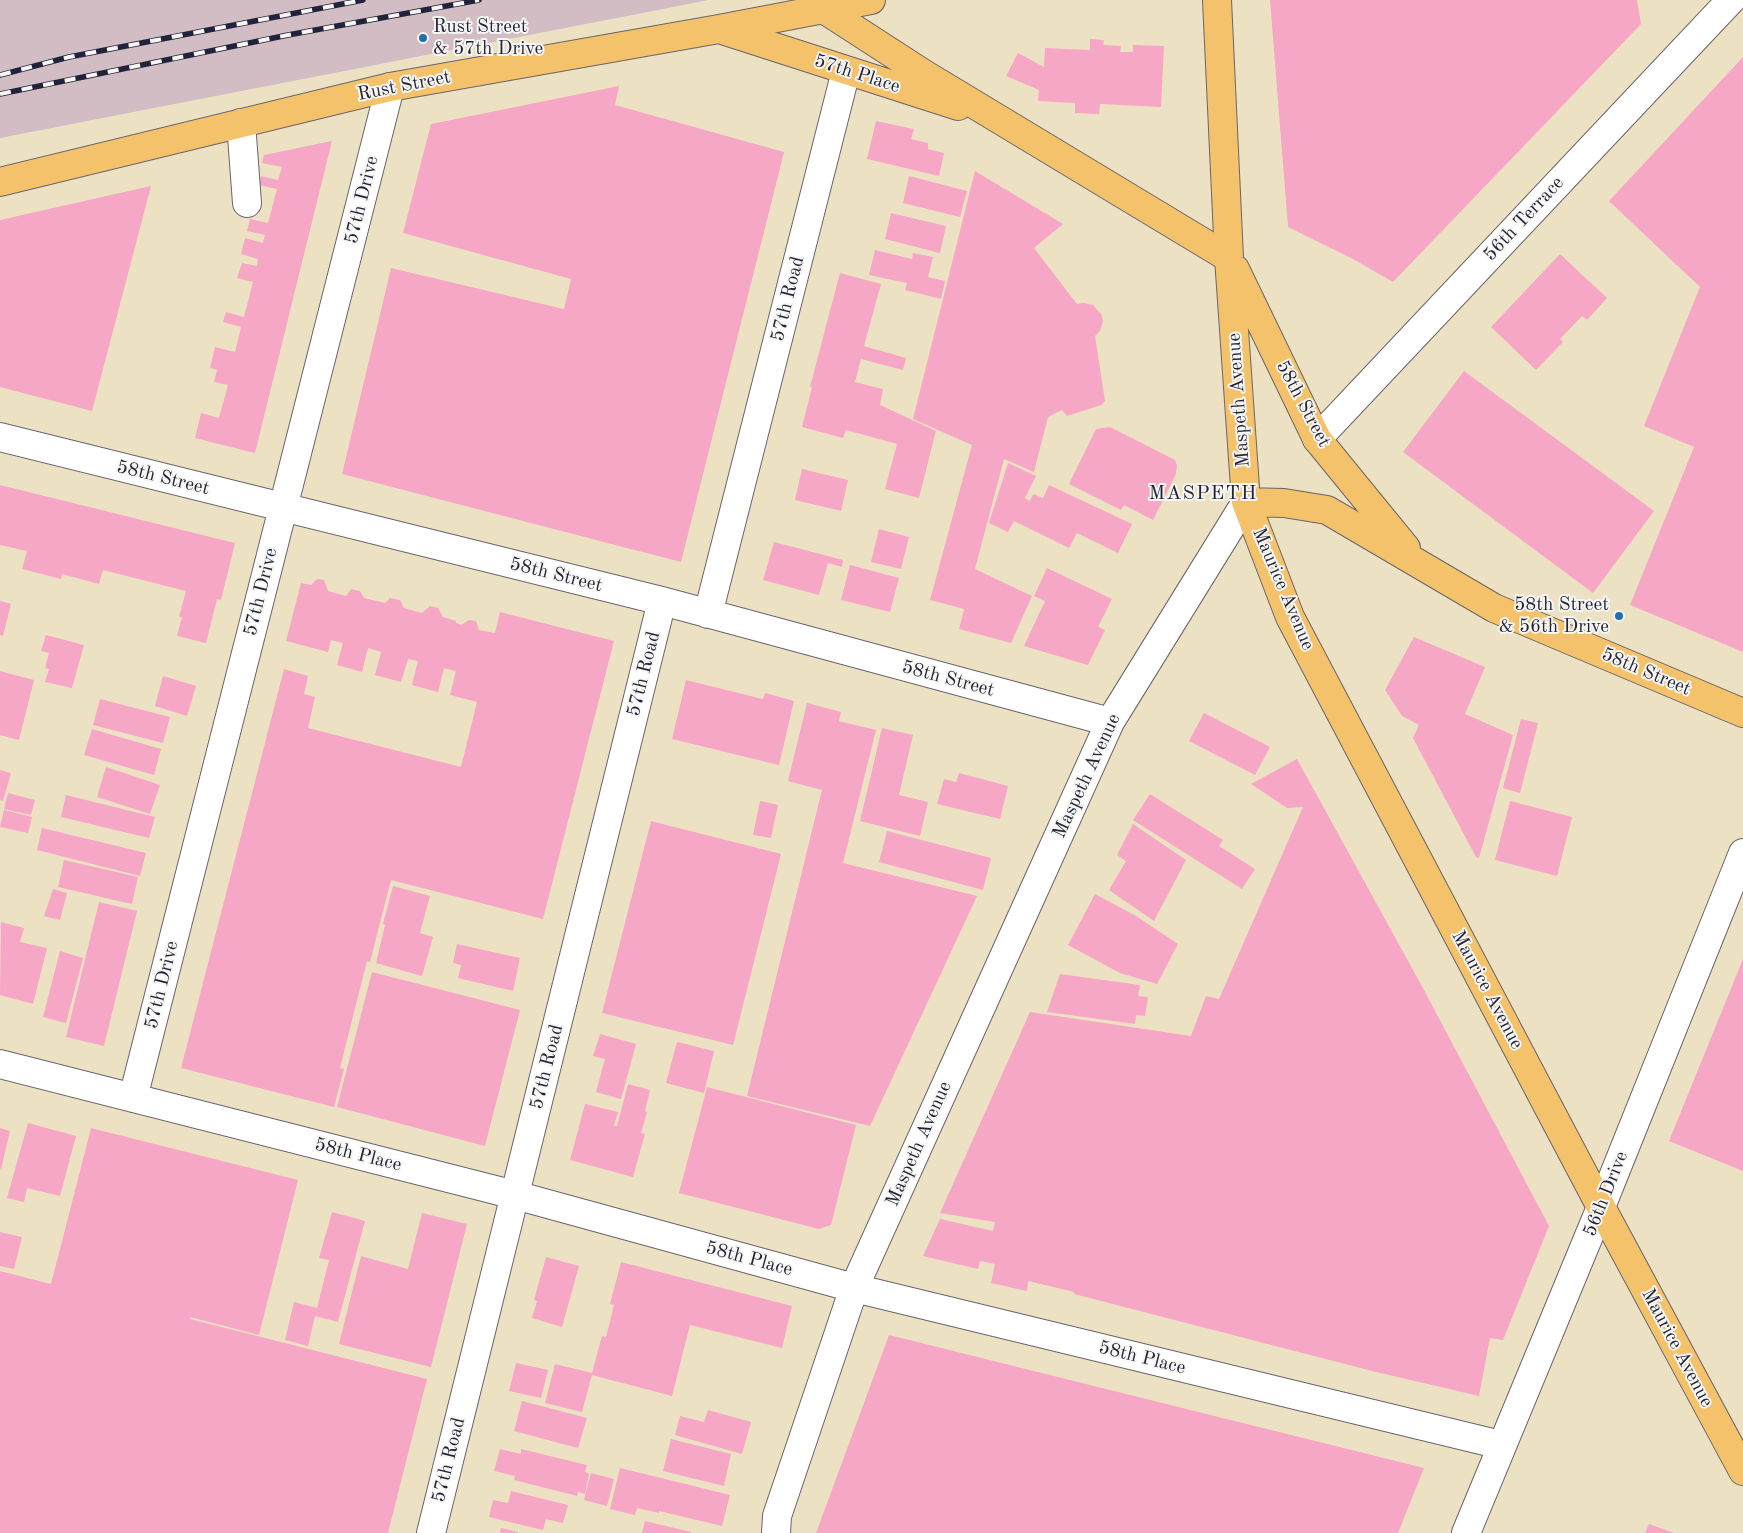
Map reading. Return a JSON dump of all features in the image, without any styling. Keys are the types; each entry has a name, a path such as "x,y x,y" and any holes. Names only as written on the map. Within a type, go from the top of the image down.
{"main road":[{"name":"Rust Street","path":"0,182 390,86 719,29 871,0"},
{"name":"Maspeth Avenue","path":"1217,0 1229,258 1246,502"},
{"name":"57th Place","path":"825,10 924,74 1229,258"},
{"name":"57th Place","path":"719,29 995,117"},
{"name":"58th Street","path":"1229,258 1317,438 1416,561"},
{"name":"58th Street","path":"1246,502 1284,503 1327,510 1494,608 1743,714"},
{"name":"Maurice Avenue","path":"1246,502 1290,617 1601,1207 1743,1471"}],"street":[{"name":"56th Terrace","path":"1317,438 1731,0"},
{"name":"57th Road","path":"708,614 846,71"},
{"name":"57th Drive","path":"133,1098 390,86"},
{"path":"241,123 247,203"},
{"name":"58th Street","path":"0,437 282,509 662,601 1110,722"},
{"name":"Maspeth Avenue","path":"776,1533 777,1516 854,1288 1110,722 1246,502"},
{"name":"57th Road","path":"431,1533 662,601"},
{"name":"56th Drive","path":"1466,1533 1601,1207 1743,853"},
{"name":"58th Place","path":"0,1064 516,1195 854,1288 1501,1445"}],"shaded area":[{"path":"0,0 709,0 0,138"}],"building":[{"path":"1270,0 1637,0 1641,24 1393,282 1353,259 1288,227"},
{"path":"1090,39 1104,40 1103,45 1121,46 1120,52 1133,52 1133,45 1164,46 1161,107 1100,104 1099,114 1075,113 1075,103 1038,101 1039,90 1006,76 1018,53 1044,67 1045,48 1090,50"},
{"path":"1743,57 1743,652 1630,605 1694,447 1644,426 1700,287 1609,201"},
{"path":"619,86 615,105 784,152 681,562 342,474 391,268 564,309 571,279 403,233 431,124"},
{"path":"876,121 914,129 911,139 928,143 928,149 944,153 939,176 867,159"},
{"path":"332,141 255,453 195,438 201,413 219,418 228,385 214,382 217,370 210,368 215,347 235,352 241,327 223,322 226,312 244,317 253,282 237,278 242,263 257,266 258,259 241,254 245,238 263,243 265,235 247,231 250,219 268,223 277,189 259,185 261,176 278,180 282,167 262,163 264,155"},
{"path":"975,171 1063,224 1034,248 1077,304 1093,305 1101,314 1103,321 1100,331 1095,336 1105,401 1101,405 1067,416 1062,410 1048,417 1034,472 1004,459 975,569 1032,596 1011,643 959,629 964,609 930,600 972,445 913,419"},
{"path":"909,176 967,191 960,217 903,203"},
{"path":"151,186 92,411 0,387 0,220"},
{"path":"891,213 946,226 940,253 885,239"},
{"path":"875,250 912,259 913,253 933,257 928,277 945,281 941,299 905,290 907,283 869,275"},
{"path":"1560,254 1607,298 1587,320 1582,316 1560,339 1563,342 1536,370 1491,327"},
{"path":"840,273 881,284 864,346 906,358 903,370 861,359 855,382 883,389 880,405 936,431 919,498 885,489 897,444 846,430 843,438 802,427 812,387 810,387"},
{"path":"1464,371 1654,511 1593,593 1403,452"},
{"path":"1110,427 1175,460 1177,466 1176,474 1153,520 1124,505 1121,510 1069,484 1096,429"},
{"path":"1008,463 1036,476 1025,498 1030,501 1033,494 1043,498 1049,485 1132,524 1118,553 1077,533 1069,548 1014,521 1008,532 989,523"},
{"path":"802,469 848,480 841,511 795,500"},
{"path":"0,485 235,543 221,600 217,599 206,643 177,636 182,617 179,617 186,591 103,570 99,584 62,574 61,579 22,569 27,551 0,545"},
{"path":"879,529 909,537 901,569 871,562"},
{"path":"774,542 843,560 842,567 828,563 819,595 763,580"},
{"path":"850,565 899,578 890,612 841,600"},
{"path":"1047,568 1112,599 1098,627 1105,630 1088,665 1024,646 1045,601 1034,596"},
{"path":"317,579 324,580 328,591 346,596 351,589 360,591 364,598 385,603 390,598 400,600 404,608 422,613 430,606 438,608 443,617 456,621 456,623 461,625 469,620 476,621 479,630 495,633 500,612 614,641 543,919 391,880 370,962 367,961 340,1068 344,1069 334,1107 181,1068 284,669 308,676 304,694 315,697 308,728 461,767 477,702 450,695 456,671 444,668 438,692 412,685 418,661 408,659 401,682 375,675 381,652 368,648 362,672 337,665 343,643 331,640 328,652 286,641 301,583 311,585"},
{"path":"0,601 11,604 3,636 0,635"},
{"path":"46,635 84,645 72,688 45,682 49,669 45,668 49,653 41,651"},
{"path":"1414,637 1485,667 1465,714 1513,735 1479,858 1476,857 1413,738 1419,725 1402,716 1385,690"},
{"path":"0,671 34,680 19,740 0,735"},
{"path":"163,676 196,686 187,716 155,706"},
{"path":"686,680 763,699 765,693 794,701 779,765 672,739"},
{"path":"100,699 170,717 163,743 93,725"},
{"path":"807,703 841,712 839,721 876,730 843,863 977,896 870,1126 747,1096 822,790 788,781"},
{"path":"1204,713 1270,747 1255,775 1189,741"},
{"path":"1521,719 1538,723 1520,793 1503,788"},
{"path":"882,728 913,735 899,795 928,802 920,836 860,821"},
{"path":"92,729 161,749 154,775 84,755"},
{"path":"1297,759 1424,990 1549,1226 1503,1340 1490,1338 1479,1396 1376,1372 1028,1281 1027,1291 991,1283 995,1264 980,1261 978,1269 923,1256 940,1219 993,1231 995,1222 940,1213 1030,1012 1191,1036 1206,996 1219,999 1303,807 1287,808 1251,784"},
{"path":"106,767 160,785 150,814 97,797"},
{"path":"0,770 11,773 3,801 0,800"},
{"path":"959,773 1008,786 1000,819 937,804 944,779 956,782"},
{"path":"8,793 35,800 31,815 4,809"},
{"path":"1150,794 1223,840 1219,846 1255,869 1242,889 1133,820"},
{"path":"66,795 155,817 149,838 61,817"},
{"path":"760,801 778,805 771,838 753,835"},
{"path":"1510,801 1572,817 1557,876 1495,860"},
{"path":"4,810 32,817 28,833 0,827"},
{"path":"651,821 781,854 733,1045 602,1013"},
{"path":"1133,824 1186,860 1154,921 1109,890 1126,861 1117,855"},
{"path":"42,828 146,853 140,876 37,850"},
{"path":"887,831 991,858 983,890 879,862"},
{"path":"64,860 138,877 132,904 58,887"},
{"path":"393,886 430,896 420,933 433,937 422,976 376,963 385,925 383,924"},
{"path":"53,889 67,893 60,920 44,916"},
{"path":"1095,894 1136,916 1178,944 1157,984 1120,973 1068,945"},
{"path":"99,902 137,911 104,1046 66,1037"},
{"path":"1,922 24,928 20,942 47,948 33,1004 0,995"},
{"path":"457,944 520,958 513,991 458,978 461,965 453,963"},
{"path":"60,951 83,958 66,1023 43,1017"},
{"path":"1743,959 1743,1171 1669,1141"},
{"path":"372,972 520,1010 485,1146 337,1107"},
{"path":"1060,974 1140,985 1138,996 1148,997 1145,1016 1136,1015 1135,1024 1047,1012"},
{"path":"600,1034 636,1044 621,1099 596,1092 605,1059 593,1056"},
{"path":"677,1042 714,1051 704,1093 666,1083"},
{"path":"628,1084 650,1090 645,1111 647,1112 641,1133 645,1134 633,1177 570,1160 585,1104 618,1112 614,1126 617,1126"},
{"path":"707,1087 856,1125 831,1225 819,1229 679,1193"},
{"path":"28,1123 76,1136 60,1196 27,1188 24,1202 7,1198"},
{"path":"0,1128 10,1131 1,1169 0,1168"},
{"path":"91,1128 298,1180 259,1335 190,1317 190,1319 427,1379 388,1533 0,1533 0,1271 51,1284"},
{"path":"332,1212 365,1221 338,1322 315,1316 308,1346 285,1340 294,1302 317,1308 329,1260 319,1258"},
{"path":"422,1213 467,1224 431,1367 339,1344 361,1256 408,1269"},
{"path":"0,1232 22,1237 14,1269 0,1266"},
{"path":"546,1257 579,1266 562,1327 532,1318 537,1301 534,1300"},
{"path":"621,1262 792,1306 782,1348 690,1325 672,1396 592,1375 582,1412 545,1403 555,1364 592,1373 602,1336 606,1337 614,1305 610,1304"},
{"path":"889,1335 1424,1468 1398,1533 816,1533"},
{"path":"516,1363 548,1370 541,1398 509,1391"},
{"path":"522,1401 587,1418 578,1448 514,1431"},
{"path":"708,1410 751,1422 742,1454 675,1435 680,1416 704,1422"},
{"path":"671,1439 731,1454 724,1486 663,1471"},
{"path":"500,1449 521,1454 521,1449 587,1465 585,1472 589,1474 585,1494 578,1492 577,1496 514,1480 515,1476 494,1471"},
{"path":"620,1468 730,1495 722,1526 659,1511 659,1513 637,1508 635,1515 610,1509"},
{"path":"591,1473 614,1479 607,1506 584,1500"},
{"path":"511,1491 568,1505 563,1523 546,1519 543,1530 489,1517 493,1500 508,1503"},
{"path":"645,1521 691,1532 691,1533 642,1533"},
{"path":"1649,1524 1674,1533 1645,1533"},
{"path":"501,1528 518,1532 518,1533 500,1533"}],"railway":[{"path":"0,75 69,57 363,0"},
{"path":"0,94 288,35 479,0"}],"place":[{"name":"Rust Street & 57th Drive","path":"423,38"},
{"name":"58th Street & 56th Drive","path":"1619,616"}],"district":[{"name":"MASPETH","path":"1203,494"}]}
